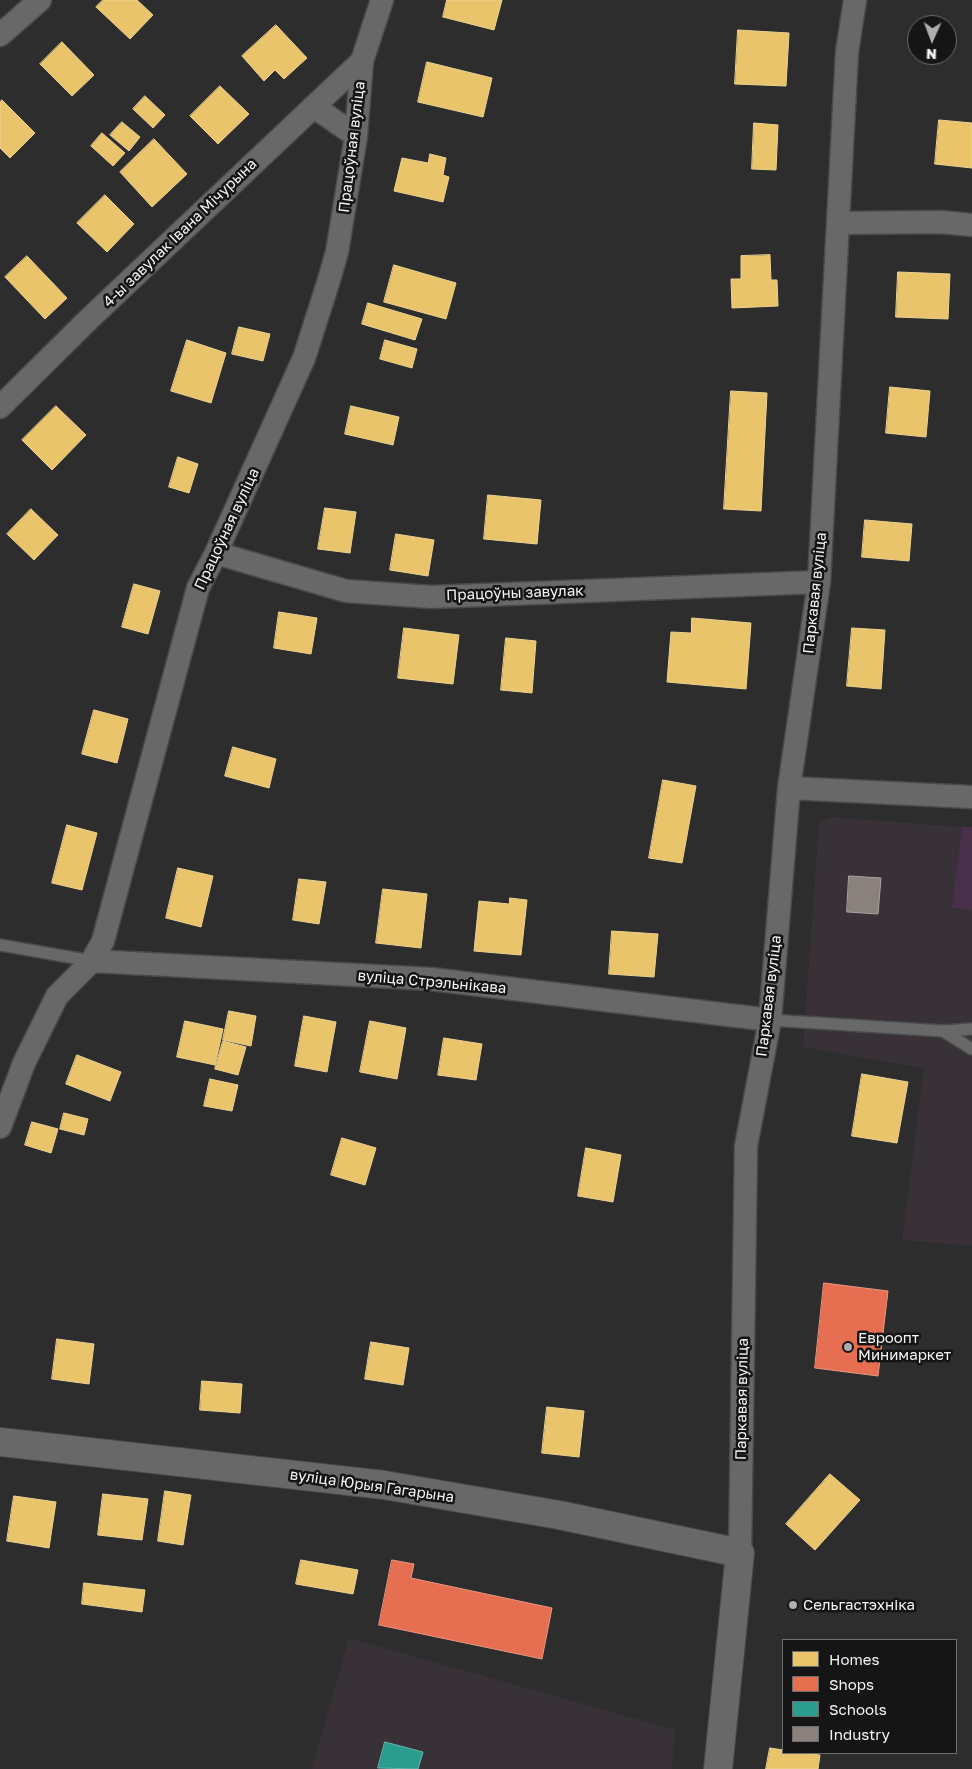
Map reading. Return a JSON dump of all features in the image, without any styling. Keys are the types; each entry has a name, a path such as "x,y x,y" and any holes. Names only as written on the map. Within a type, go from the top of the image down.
{"street":[{"path":"0,35 40,0"},
{"name":"Працоўная вуліца","path":"0,1127 24,1063 57,996 92,962 103,941 198,588 216,553 304,358 337,252 356,136 362,61 382,0"},
{"name":"Паркавая вуліца","path":"718,1769 740,1553 746,1146 770,1020 789,788 819,582 847,52 855,0"},
{"name":"4-ы завулак Івана Мічурына","path":"0,407 88,320 362,61"},
{"path":"312,108 324,112 356,136"},
{"path":"839,223 941,222 972,225"},
{"name":"Працоўны завулак","path":"216,553 346,591 432,597 819,582"},
{"path":"789,788 972,797"},
{"name":"вуліца Стрэльнікава","path":"92,962 431,979 770,1020"},
{"name":"вуліца Юрыя Гагарына","path":"0,1442 384,1485 559,1515 740,1553"}],"lane":[{"path":"0,945 92,962"},
{"path":"770,1020 943,1031 972,1029"},
{"path":"943,1031 972,1049"}],"shaded area":[{"path":"830,817 962,827 952,908 972,910 972,1246 902,1240 924,1068 803,1047 819,824"},
{"path":"962,827 972,827 972,910 952,908"},
{"path":"349,1638 675,1730 672,1769 312,1769"}],"building: Homes":[{"path":"103,0 137,0 153,15 130,39 96,7"},
{"path":"447,0 502,0 494,30 443,17"},
{"path":"276,25 307,58 284,79 275,70 264,81 242,56"},
{"path":"738,30 789,33 786,86 735,84"},
{"path":"62,42 94,75 72,96 40,64"},
{"path":"427,62 492,78 483,117 418,102"},
{"path":"220,86 249,114 218,144 190,116"},
{"path":"145,96 165,115 153,128 133,109"},
{"path":"2,100 35,133 10,158 0,148 0,102"},
{"path":"939,120 972,123 972,168 935,164"},
{"path":"122,122 140,137 129,151 110,135"},
{"path":"754,123 778,125 776,170 752,169"},
{"path":"102,133 125,153 113,166 91,146"},
{"path":"154,139 187,174 152,207 120,172"},
{"path":"430,154 446,158 443,175 449,177 443,202 394,191 402,158 428,163"},
{"path":"105,195 134,224 107,252 77,223"},
{"path":"770,255 771,280 777,280 778,306 732,308 731,279 741,279 741,256"},
{"path":"27,256 67,298 45,319 5,277"},
{"path":"394,265 456,283 446,319 384,302"},
{"path":"898,272 950,274 948,319 896,317"},
{"path":"368,303 422,319 415,340 362,324"},
{"path":"239,327 270,334 263,361 232,354"},
{"path":"187,340 226,353 211,403 171,391"},
{"path":"385,340 417,349 412,368 380,359"},
{"path":"890,387 930,391 926,437 886,433"},
{"path":"731,391 767,393 761,511 724,509"},
{"path":"56,406 86,435 52,470 22,440"},
{"path":"351,406 399,417 393,445 345,434"},
{"path":"178,457 198,464 189,493 169,487"},
{"path":"488,495 541,500 537,544 484,539"},
{"path":"325,508 356,512 350,553 318,549"},
{"path":"31,509 58,535 34,560 7,534"},
{"path":"865,520 912,524 909,561 862,557"},
{"path":"396,534 434,540 428,576 390,570"},
{"path":"134,584 160,591 148,634 122,627"},
{"path":"279,612 317,618 311,654 274,648"},
{"path":"692,618 751,623 746,689 667,682 671,632 691,633"},
{"path":"404,628 459,635 453,684 398,678"},
{"path":"852,628 885,630 881,689 847,686"},
{"path":"506,638 536,641 532,693 501,690"},
{"path":"94,710 128,719 117,763 82,754"},
{"path":"233,747 276,759 269,788 225,776"},
{"path":"663,780 696,786 682,863 649,858"},
{"path":"67,825 97,833 82,890 52,883"},
{"path":"178,868 213,876 201,927 166,918"},
{"path":"299,879 326,882 319,924 293,920"},
{"path":"383,889 427,894 421,948 376,943"},
{"path":"510,898 527,900 521,955 474,951 479,901 509,904"},
{"path":"612,931 658,934 654,977 609,974"},
{"path":"229,1011 256,1016 251,1046 223,1040"},
{"path":"304,1016 336,1022 327,1072 295,1066"},
{"path":"185,1021 223,1029 215,1065 177,1057"},
{"path":"370,1021 406,1028 397,1079 360,1072"},
{"path":"444,1038 482,1044 476,1080 438,1075"},
{"path":"223,1041 246,1047 238,1075 215,1069"},
{"path":"77,1055 121,1072 110,1101 66,1084"},
{"path":"862,1074 908,1082 897,1143 852,1136"},
{"path":"210,1079 238,1085 232,1111 204,1106"},
{"path":"64,1113 88,1119 84,1135 60,1129"},
{"path":"32,1122 58,1129 51,1153 25,1145"},
{"path":"342,1138 376,1148 365,1185 331,1175"},
{"path":"586,1148 621,1155 613,1202 578,1196"},
{"path":"57,1339 94,1344 89,1384 52,1379"},
{"path":"371,1342 409,1348 403,1385 365,1379"},
{"path":"202,1381 242,1384 240,1413 200,1410"},
{"path":"547,1407 584,1411 579,1457 542,1453"},
{"path":"830,1474 860,1500 815,1550 786,1524"},
{"path":"165,1491 191,1495 183,1545 158,1541"},
{"path":"103,1494 148,1499 142,1540 98,1535"},
{"path":"14,1496 56,1502 49,1548 7,1541"},
{"path":"301,1560 358,1570 353,1594 296,1584"},
{"path":"84,1583 145,1590 142,1612 82,1604"},
{"path":"770,1748 782,1750 782,1754 820,1755 818,1769 766,1769"}],"building: Shops":[{"path":"824,1283 888,1291 878,1376 815,1368"},
{"path":"392,1560 414,1564 411,1578 552,1608 542,1659 379,1625"}],"building: Schools":[{"path":"385,1742 423,1752 418,1769 378,1768"}],"building: Industry":[{"path":"849,876 881,878 878,914 847,912"}],"place":[{"name":"Евроопт Минимаркет","path":"848,1347"},
{"name":"Сельгастэхніка","path":"793,1605"}]}
